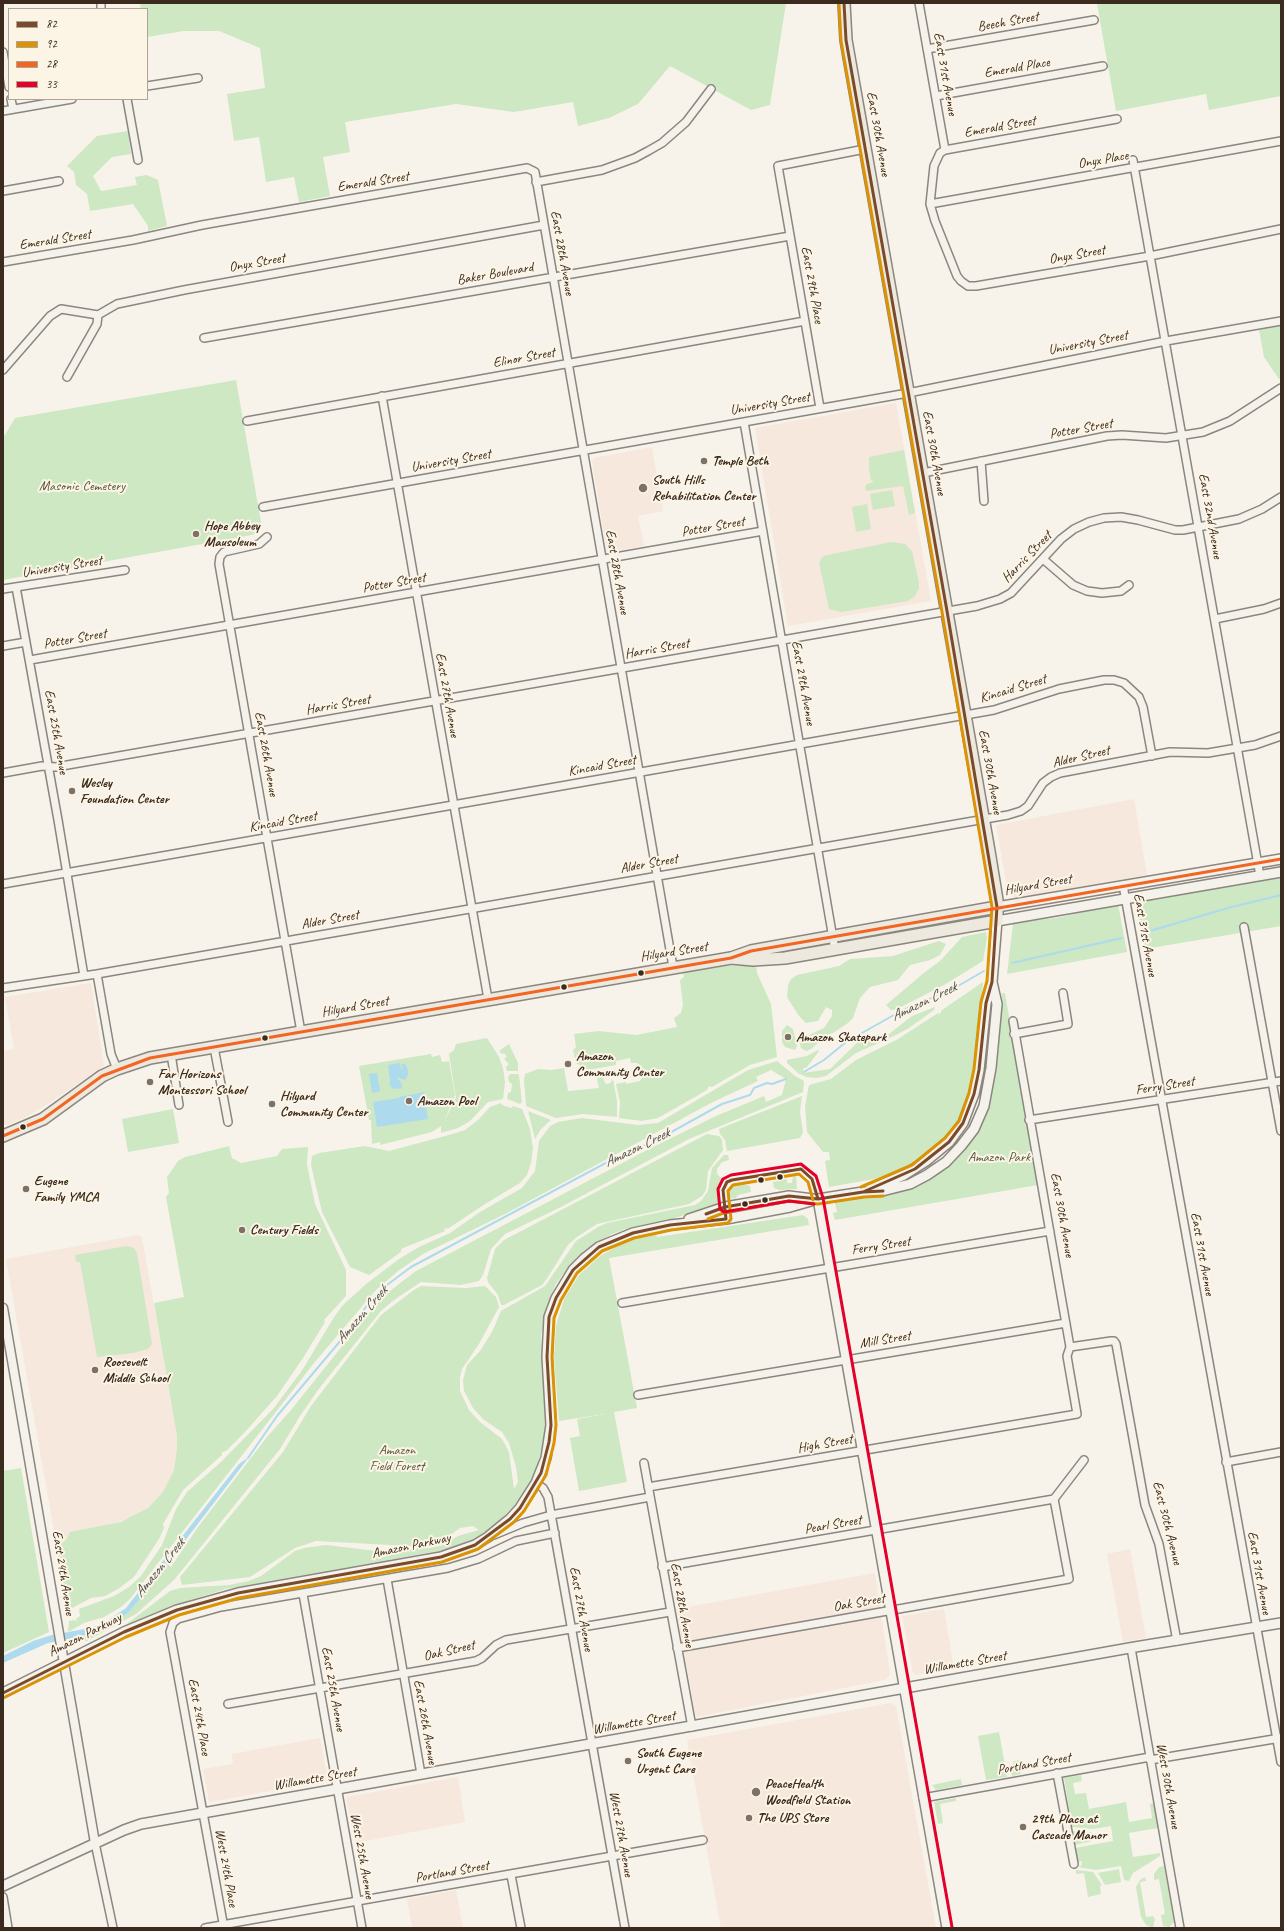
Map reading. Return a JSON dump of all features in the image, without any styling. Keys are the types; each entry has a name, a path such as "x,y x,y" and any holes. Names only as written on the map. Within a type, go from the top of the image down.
{"main road":[{"name":"East 30th Avenue","path":"844,3 846,40 923,473 997,907"},
{"name":"Hilyard Street","path":"3,1136 43,1119 83,1089 117,1069 150,1058 731,958 751,951 833,936 1281,859"},
{"name":"Hilyard Street","path":"731,958 753,960 774,959 835,950 1281,872"},
{"name":"Amazon Parkway","path":"3,1693 151,1620 208,1600 238,1593 441,1557 475,1545 488,1537 510,1519 520,1508 536,1483 546,1458 550,1442 551,1406 547,1357 549,1317 556,1298 573,1270 585,1258 600,1247 633,1233 670,1225 726,1219 790,1207 818,1199 863,1192 915,1169 949,1142 963,1123 974,1094 986,1003 992,982 997,907"},
{"path":"818,1199 947,1928"},
{"name":"Willamette Street","path":"3,1886 95,1843 138,1825 904,1688 1281,1623"}],"street":[{"name":"East 31st Avenue","path":"918,3 945,150"},
{"name":"Beech Street","path":"927,49 1094,20"},
{"path":"3,52 8,81"},
{"name":"Emerald Place","path":"936,96 1103,66"},
{"path":"148,86 198,78"},
{"path":"536,182 602,170 648,152 662,143 686,122 711,89"},
{"path":"11,100 13,109"},
{"path":"3,111 66,100"},
{"path":"126,100 138,160"},
{"name":"Emerald Street","path":"945,150 1117,118"},
{"name":"Onyx Place","path":"930,204 1281,141"},
{"name":"East 29th Place","path":"820,408 778,166 865,149"},
{"path":"930,204 934,166 936,159 945,150"},
{"name":"East 32nd Avenue","path":"1133,160 1260,876"},
{"name":"Emerald Street","path":"3,262 133,240 209,224 526,168 535,172 536,182"},
{"path":"3,191 59,181"},
{"name":"East 28th Avenue","path":"536,182 569,363 673,967"},
{"name":"Onyx Street","path":"930,204 935,221 957,276 968,286 976,286 1150,256 1281,229"},
{"name":"Onyx Street","path":"98,315 117,304 184,290 544,225"},
{"name":"Baker Boulevard","path":"204,338 790,236"},
{"path":"3,370 50,316 57,311 66,309 98,315 97,324 67,377"},
{"name":"Elinor Street","path":"247,420 805,321"},
{"name":"University Street","path":"263,507 908,393 1166,341 1281,321"},
{"name":"Potter Street","path":"923,473 1107,436 1122,435 1166,438 1183,436 1216,428 1281,388"},
{"name":"East 27th Avenue","path":"382,396 488,999"},
{"name":"East 29th Avenue","path":"744,422 835,950"},
{"path":"981,461 984,501"},
{"name":"Harris Street","path":"3,773 42,766 56,767 249,734 977,606 1000,599 1019,585 1062,539 1074,529 1104,518 1121,517 1175,530 1199,527 1250,515 1281,497"},
{"name":"Potter Street","path":"30,660 763,531"},
{"name":"East 26th Avenue","path":"267,537 259,544 228,551 220,556 219,568 302,1032"},
{"path":"1043,559 1072,585 1087,591 1102,593 1121,591 1129,585"},
{"name":"University Street","path":"3,588 125,570"},
{"name":"East 25th Avenue","path":"16,587 49,767 84,976"},
{"path":"1215,619 1264,609 1281,603"},
{"name":"Potter Street","path":"3,646 26,642"},
{"name":"Kincaid Street","path":"3,884 965,715 1013,705 1077,684 1104,680 1114,680 1124,684 1138,697 1143,706 1152,756"},
{"name":"Alder Street","path":"3,988 97,974 657,875 983,820 1021,811 1033,799 1043,783 1060,773 1152,756 1183,752 1208,754 1270,741 1281,736"},
{"name":"East 31st Avenue","path":"1123,885 1256,1628 1279,1739 1281,1762"},
{"path":"1244,928 1281,1131"},
{"path":"97,974 111,1054 117,1069"},
{"path":"1014,1034 1068,1024 1063,993"},
{"name":"East 30th Avenue","path":"1013,1021 1029,1120 1070,1347 1067,1356 1077,1414"},
{"path":"214,1047 228,1122"},
{"path":"171,1054 179,1106"},
{"name":"Ferry Street","path":"1029,1120 1281,1081"},
{"name":"Ferry Street","path":"622,1303 1050,1231"},
{"name":"East 24th Avenue","path":"3,1308 95,1843"},
{"name":"Mill Street","path":"638,1395 1066,1323"},
{"name":"East 30th Avenue","path":"1070,1347 1114,1341 1145,1505 1159,1544 1177,1641"},
{"name":"High Street","path":"648,1488 1077,1414"},
{"path":"1226,1462 1281,1452"},
{"path":"1054,1499 1084,1460"},
{"name":"East 28th Avenue","path":"644,1463 692,1726"},
{"name":"East 27th Avenue","path":"536,1483 546,1492 552,1515 592,1744"},
{"path":"488,1537 523,1523 552,1515 650,1497"},
{"name":"Pearl Street","path":"662,1567 1054,1499"},
{"name":"Oak Street","path":"677,1648 1069,1579 1054,1499"},
{"path":"303,1594 465,1564 516,1541 555,1533"},
{"name":"East 26th Avenue","path":"387,1579 421,1774"},
{"name":"East 25th Avenue","path":"303,1594 337,1789"},
{"name":"East 24th Place","path":"202,1813 170,1632 171,1625 178,1619 221,1607 303,1594"},
{"name":"Oak Street","path":"228,1704 476,1661 502,1641 670,1612"},
{"name":"West 30th Avenue","path":"1131,1648 1180,1928"},
{"name":"Portland Street","path":"923,1798 1058,1773 1279,1739"},
{"name":"West 27th Avenue","path":"592,1744 624,1928"},
{"path":"1058,1773 1074,1864"},
{"name":"West 25th Avenue","path":"337,1789 362,1928"},
{"name":"West 24th Place","path":"202,1813 223,1926"},
{"name":"Portland Street","path":"205,1928 703,1840"},
{"path":"95,1843 113,1928 110,1928"},
{"path":"511,1875 521,1928"},
{"path":"3,1897 8,1928"}],"shaded area":[{"path":"896,403 931,601 788,626 755,428"},
{"path":"652,447 663,511 638,516 644,546 609,552 607,551 592,462 594,458"},
{"path":"1134,799 1147,875 1015,898 1008,893 996,825"},
{"path":"91,983 104,1066 25,1118 3,1126 3,1051 14,1049 5,997"},
{"name":"Roosevelt Middle School","path":"138,1235 142,1237 177,1436 174,1470 163,1492 148,1508 129,1519 68,1536 64,1543 57,1548 6,1259"},
{"path":"1130,1549 1146,1638 1123,1642 1107,1554"},
{"path":"875,1573 890,1674 885,1680 696,1717 676,1609"},
{"path":"944,1609 954,1669 916,1675 913,1673 902,1616"},
{"path":"891,1703 896,1706 936,1928 721,1928 687,1740"},
{"path":"320,1738 328,1781 209,1802 203,1769 233,1764 232,1754"},
{"path":"458,1777 465,1822 355,1843 346,1797"},
{"path":"456,1890 463,1928 412,1928 407,1899"}],"green space":[{"path":"140,3 786,3 770,105 751,110 670,66 638,104 609,118 578,126 573,102 514,112 456,104 345,122 350,152 323,157 330,196 299,202 294,177 266,182 259,137 234,141 227,94 265,88 260,48 219,31 184,31 148,37 148,8 141,8"},
{"path":"1281,3 1281,96 1209,110 1206,94 1116,111 1097,4"},
{"path":"128,131 131,154 112,157 93,176 101,191 137,185 135,177 147,175 158,180 167,226 148,231 148,226 133,204 90,211 87,194 76,185 74,172 67,166 97,136"},
{"path":"1281,326 1281,378 1279,379 1264,357 1259,330"},
{"name":"Masonic Cemetery","path":"236,380 261,522 260,532 252,535 3,580 3,438 15,418"},
{"path":"904,450 915,513 909,515 903,486 866,491 865,487 867,484 874,482 871,480 869,457"},
{"path":"892,490 895,506 873,510 870,494"},
{"path":"867,504 871,529 856,532 852,507"},
{"path":"891,542 905,544 912,551 919,583 919,588 915,596 908,601 841,612 829,609 819,563 823,556"},
{"path":"1281,875 1281,926 1145,949 1136,901"},
{"path":"1118,904 1127,952 1007,974 1013,924 1016,922 1056,918"},
{"path":"986,932 987,938 983,961 944,985 897,1009 891,1010 886,1005 940,961 962,937"},
{"path":"939,941 946,944 940,955 930,960 910,965 898,980 870,987 860,998 853,1018 848,1023 833,1033 827,1035 811,1049 806,1051 801,1048 800,1043 802,1038 824,1028 832,1016 832,1010 826,1007 818,1021 806,1023 799,1016 787,997 788,985 791,979 797,975 839,966 850,959 893,956"},
{"path":"756,964 757,973 771,1004 777,1057 750,1065 712,1087 709,1086 707,1090 658,1118 642,1121 619,1118 620,1102 616,1084 626,1082 626,1084 640,1081 644,1075 643,1068 637,1063 631,1063 630,1058 616,1061 616,1065 587,1070 576,1063 573,1050 576,1047 574,1034 599,1031 636,1035 677,1027 674,1018 681,1013 683,1005 680,980 684,977 683,972 725,966"},
{"path":"983,982 973,1083 968,1102 954,1128 944,1141 920,1160 906,1167 874,1179 829,1187 825,1161 830,1160 829,1152 823,1152 807,1132 805,1106 809,1085 831,1079 856,1060 898,1039 938,1013 940,1014 942,1010"},
{"name":"Amazon Park","path":"1002,993 1005,993 1038,1185 835,1220 833,1213 837,1212 835,1203 894,1192 914,1185 977,1131 998,1041"},
{"path":"935,1007 934,1010 909,1028 856,1053 826,1076 816,1078 806,1077 798,1073 787,1063 787,1060 807,1056 818,1050 819,1051 807,1067 803,1069 803,1073 830,1069 858,1042 875,1035 889,1034 912,1016"},
{"name":"Amazon Skatepark","path":"787,1025 793,1029 797,1046 795,1050 785,1047 782,1042 782,1031"},
{"name":"Amazon Pool","path":"487,1038 499,1057 503,1068 505,1082 503,1099 488,1102 470,1121 458,1128 441,1133 441,1126 432,1132 380,1145 380,1142 372,1144 371,1120 369,1120 359,1066 431,1054 432,1057 440,1055 442,1062 449,1061 455,1095 444,1122 456,1098 449,1054 454,1050 456,1044"},
{"path":"509,1044 518,1063 518,1071 507,1071 506,1067 509,1064 504,1059 507,1057 505,1054 500,1053 500,1050"},
{"path":"777,1061 795,1076 804,1081 803,1092 689,1139 561,1207 505,1234 491,1249 483,1275 479,1281 461,1285 421,1282 394,1300 381,1311 318,1390 280,1449 174,1580 136,1614 87,1641 84,1640 83,1637 127,1614 168,1564 171,1567 198,1527 267,1437 386,1294 416,1271 651,1148 716,1116 764,1096 766,1102 782,1095 786,1079 771,1070 756,1077 758,1081 713,1102 505,1214 423,1254 398,1271 375,1291 314,1363 130,1599 121,1607 104,1617 84,1623 68,1632 69,1621 75,1620 77,1622 76,1619 80,1616 79,1609 114,1596 129,1587 141,1576 162,1545 176,1509 187,1492 221,1462 274,1408 303,1369 334,1317 343,1305 366,1284 399,1259 419,1247 450,1233 480,1212 522,1188 535,1171 539,1141 550,1126 558,1122 582,1118 638,1125 658,1123 748,1070"},
{"path":"564,1068 568,1091 599,1088 596,1073 602,1072 606,1084 610,1083 613,1079 617,1101 617,1117 583,1114 556,1118 526,1106 525,1074 538,1069 551,1070"},
{"path":"510,1074 519,1075 522,1102 520,1104 507,1099 508,1093 511,1092 512,1084 509,1082 508,1078"},
{"path":"802,1096 800,1112 803,1132 800,1138 727,1151 725,1140 720,1134 719,1129"},
{"path":"501,1103 502,1105 511,1108 513,1106 522,1109 530,1129 533,1148 531,1163 527,1175 520,1183 449,1228 444,1229 445,1231 401,1249 401,1252 369,1275 350,1267 322,1212 311,1165 312,1156 319,1153 365,1146 389,1151 449,1135 465,1130 478,1120 490,1107"},
{"path":"173,1109 179,1143 128,1152 122,1119"},
{"path":"528,1111 551,1120 541,1129 535,1139"},
{"path":"707,1134 719,1136 722,1140 723,1150 708,1171 706,1190 702,1196 689,1204 597,1224 577,1237 568,1245 542,1285 504,1305 501,1305 498,1295 488,1282 487,1278 495,1249 504,1240"},
{"path":"229,1146 232,1158 241,1163 277,1156 282,1149 308,1147 307,1164 315,1204 346,1270 346,1296 324,1320 325,1322 303,1358 277,1396 245,1432 226,1451 222,1452 222,1455 183,1490 163,1524 164,1528 159,1539 134,1577 118,1589 105,1596 91,1598 72,1608 66,1605 57,1548 66,1540 70,1532 121,1522 148,1508 163,1492 174,1470 177,1436 154,1303 184,1297 166,1197 169,1193 167,1177 178,1161 185,1157"},
{"name":"Amazon Field Forest","path":"724,1155 728,1155 729,1160 722,1162 717,1169 717,1174 723,1180 719,1192 720,1203 672,1219 626,1229 612,1234 585,1250 568,1267 556,1284 549,1300 541,1335 545,1434 541,1452 535,1472 528,1486 519,1500 496,1524 476,1538 444,1550 226,1589 171,1606 124,1626 170,1591 180,1588 229,1585 249,1581 261,1576 295,1551 304,1548 326,1545 377,1551 430,1548 443,1545 458,1536 479,1530 473,1526 460,1528 439,1543 410,1546 316,1541 295,1548 250,1577 182,1585 180,1577 283,1452 311,1406 381,1315 421,1286 466,1288 485,1286 496,1297 499,1307 479,1344 462,1369 460,1377 460,1391 469,1410 480,1422 502,1439 509,1452 514,1489 518,1482 516,1467 509,1443 502,1432 484,1420 473,1408 464,1391 463,1380 467,1365 480,1351 492,1332 501,1311 545,1286 576,1241 607,1223 695,1205 701,1201 708,1191 712,1168"},
{"path":"793,1175 796,1175 797,1189 780,1190 774,1188 773,1182 787,1179 787,1183 792,1183"},
{"path":"739,1183 750,1186 751,1192 738,1195 735,1199 731,1198 727,1193 728,1189 732,1184"},
{"path":"803,1215 808,1219 809,1225 609,1258 637,1408 614,1412 627,1482 579,1491 570,1438 580,1436 577,1419 611,1413 559,1421 554,1357 556,1326 564,1299 579,1275 600,1256 621,1244 639,1238 656,1234 657,1237"},
{"path":"127,1246 134,1248 137,1253 152,1344 148,1349 133,1353 97,1357 80,1262 76,1262 75,1255"},
{"path":"21,1468 49,1632 3,1653 3,1471"},
{"path":"999,1732 1007,1777 986,1780 978,1736"},
{"path":"1021,1753 1024,1769 1020,1774 1012,1776 1011,1768 1014,1761 1022,1760"},
{"path":"1081,1775 1082,1781 1073,1783 1075,1794 1086,1793 1089,1809 1126,1802 1129,1822 1152,1818 1150,1804 1154,1803 1158,1828 1129,1833 1133,1857 1160,1853 1160,1856 1133,1873 1129,1881 1124,1880 1121,1866 1096,1870 1078,1867 1081,1866 1082,1861 1078,1862 1075,1848 1113,1841 1111,1826 1093,1829 1072,1827 1064,1778"},
{"path":"961,1779 962,1785 936,1790 932,1785"},
{"path":"956,1798 956,1801 940,1804 943,1823 938,1824 934,1802"},
{"path":"1072,1831 1091,1832 1095,1837 1092,1841 1075,1845"},
{"path":"1164,1866 1174,1922 1169,1927 1163,1926 1161,1915 1165,1914 1159,1879 1154,1880 1154,1874 1159,1867"},
{"path":"1119,1869 1121,1882 1105,1885 1098,1873"},
{"path":"1076,1870 1093,1872 1102,1885 1100,1886 1101,1894 1088,1897 1084,1873 1076,1874"},
{"path":"1145,1877 1146,1881 1140,1882 1146,1917 1153,1916 1155,1919 1153,1928 1146,1925 1141,1917 1136,1887 1140,1880"}],"water":[{"path":"400,1063 401,1069 403,1070 401,1065 405,1063 408,1070 408,1075 405,1080 396,1077 401,1082 402,1088 393,1089 389,1084 390,1080 388,1065"},
{"path":"377,1073 380,1091 372,1093 369,1074"},
{"path":"424,1092 428,1119 377,1127 373,1102"},
{"path":"249,1457 145,1593 127,1614 87,1635 48,1643 3,1663 3,1656 33,1641 52,1635 90,1628 102,1624 126,1608 239,1464"}],"waterway":[{"name":"Amazon Creek","path":"1143,933 1228,908 1281,895"},
{"name":"Amazon Creek","path":"1012,963 1122,938"},
{"name":"Amazon Creek","path":"804,1072 824,1060 846,1042 901,1011 951,990 984,971"},
{"name":"Amazon Creek","path":"248,1458 277,1416 347,1333 368,1304 383,1288 411,1267 617,1157 655,1141 722,1104 750,1095 754,1088 767,1083 772,1084 786,1079"}],"transit line":[{"name":"92","path":"839,3 841,41 942,612 992,907 987,981 981,1002 974,1069 969,1093 959,1121 945,1138 912,1165 861,1187"},
{"name":"82","path":"844,3 846,40 947,611 997,907 992,982 986,1003 979,1070 974,1094 963,1123 949,1142 915,1169 863,1192"},
{"name":"28","path":"3,1136 43,1119 102,1076 150,1058 731,958 751,951 1281,859"},
{"name":"33","path":"814,1204 789,1201 724,1212 720,1209 718,1189 723,1179 731,1175 801,1164 816,1176 823,1198"},
{"name":"82","path":"3,1693 124,1632 177,1610 238,1593 441,1557 475,1545 510,1519 520,1508 541,1473 549,1442 551,1425 547,1357 549,1317 556,1298 573,1270 599,1247 633,1233 670,1225 726,1219 723,1190 727,1182 732,1180 801,1169 812,1179 818,1199"},
{"name":"92","path":"5,1697 126,1637 179,1615 239,1598 442,1562 478,1549 514,1522 524,1511 546,1475 554,1443 556,1425 552,1357 554,1318 561,1300 577,1273 602,1251 634,1238 671,1230 728,1223 731,1219 728,1191 733,1185 799,1174 808,1182 813,1200"},
{"name":"82","path":"706,1214 725,1207 789,1196 818,1199 863,1192 883,1191"},
{"name":"92","path":"708,1219 726,1212 789,1201 818,1204 864,1197 883,1196"},
{"name":"33","path":"823,1198 952,1927"}],"place":[{"name":"Temple Beth","path":"704,461"},
{"name":"South Hills Rehabilitation Center","path":"643,488"},
{"name":"Hope Abbey Mausoleum","path":"196,534"},
{"name":"Wesley Foundation Center","path":"72,791"},
{"name":"Amazon Skatepark","path":"788,1037"},
{"name":"Amazon Community Center","path":"568,1064"},
{"name":"Far Horizons Montessori School","path":"150,1082"},
{"name":"Amazon Pool","path":"409,1101"},
{"name":"Hilyard Community Center","path":"272,1104"},
{"name":"Eugene Family YMCA","path":"26,1189"},
{"name":"Century Fields","path":"242,1230"},
{"name":"Roosevelt Middle School","path":"95,1370"},
{"name":"South Eugene Urgent Care","path":"628,1761"},
{"name":"PeaceHealth Woodfield Station","path":"756,1792"},
{"name":"The UPS Store","path":"749,1818"},
{"name":"29th Place at Cascade Manor","path":"1023,1827"}]}
